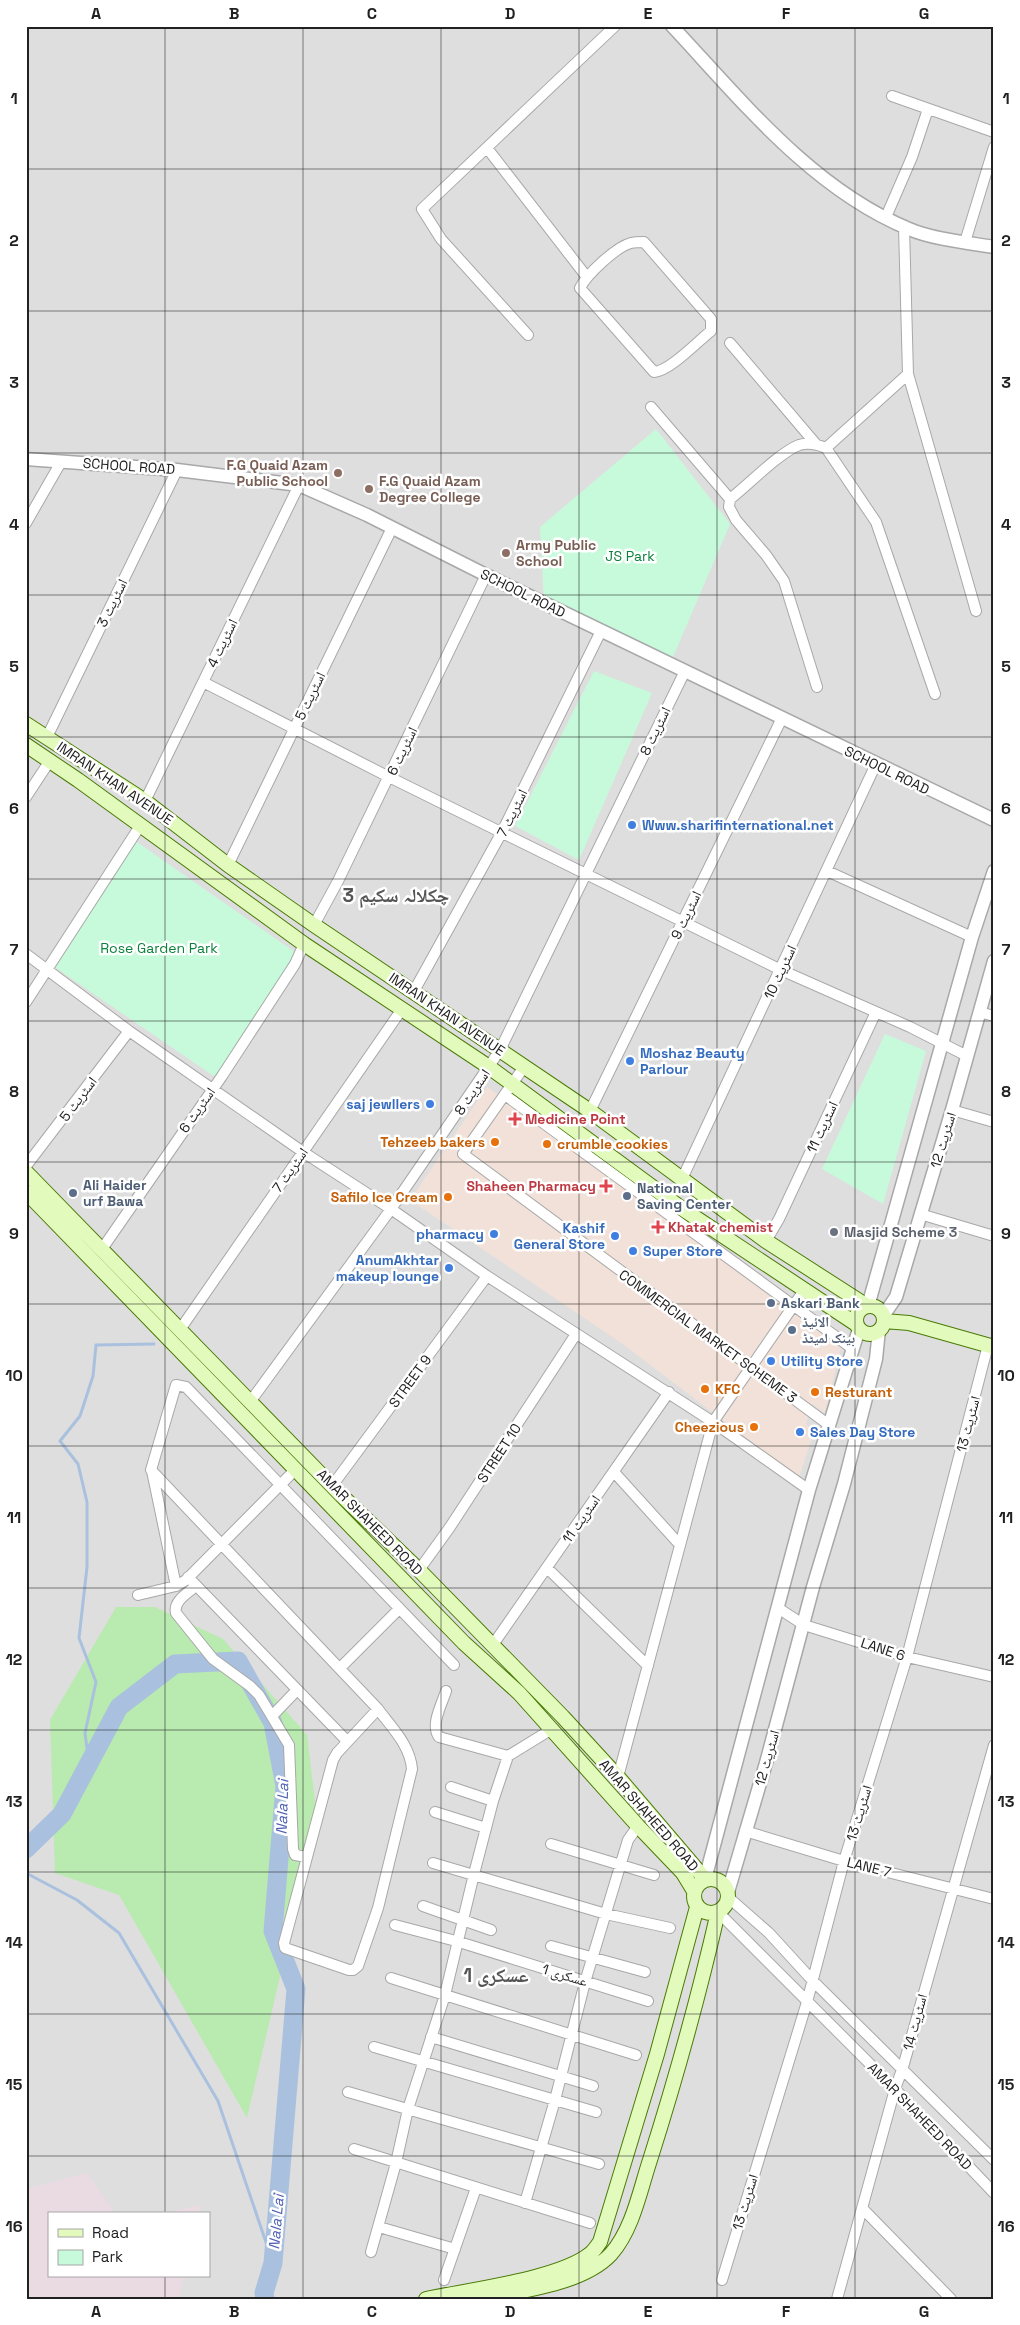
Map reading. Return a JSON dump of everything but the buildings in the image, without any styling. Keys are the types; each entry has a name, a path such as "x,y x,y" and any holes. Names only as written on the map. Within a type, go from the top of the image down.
{"main road":[{"name":"IMRAN KHAN AVENUE","path":"26,724 145,801 228,865 590,1111 766,1240 868,1306"},
{"name":"IMRAN KHAN AVENUE","path":"26,745 78,780 304,944 490,1067 509,1089 681,1208 858,1326"},
{"name":"AMAR SHAHEED ROAD","path":"26,1172 179,1331 296,1469 464,1643 519,1694 552,1729 638,1826 683,1872 694,1891"},
{"name":"AMAR SHAHEED ROAD","path":"26,1192 245,1407 332,1486 419,1570 566,1720 618,1777 705,1879"},
{"path":"882,1322 879,1309 868,1306 858,1312 858,1326 867,1333 882,1322 899,1321 991,1346"},
{"path":"552,1729 566,1720"},
{"path":"426,2299 538,2276 569,2266 591,2254 600,2242 657,2054 697,1907 693,1896 694,1891 700,1882 705,1879 716,1879 726,1886 728,1894 727,1904 718,1912 707,1962 665,2113 635,2206 623,2235 610,2254 592,2268 571,2278 484,2299"},
{"path":"697,1907 706,1913 718,1912"}],"street":[{"path":"528,335 442,239 422,209 615,26"},
{"path":"672,26 759,120 817,174 867,209 904,227 994,247"},
{"path":"892,96 994,132"},
{"path":"886,217 912,157 928,109"},
{"path":"965,242 994,147"},
{"path":"487,148 586,276"},
{"path":"904,227 908,374 976,611"},
{"path":"644,242 711,319 711,330 668,366 659,372 654,372 580,288 586,276 630,243 644,242"},
{"path":"730,343 815,444"},
{"path":"826,448 908,374"},
{"path":"651,407 730,499"},
{"path":"817,687 784,580 766,555 736,520 729,507 730,499 783,456 799,445 815,444 826,448 876,522 935,694"},
{"name":"SCHOOL ROAD","path":"26,459 177,470 299,485 329,497 685,672 994,820"},
{"path":"26,523 61,462"},
{"name":"اسٹریٹ 3","path":"47,737 177,470"},
{"name":"اسٹریٹ 4","path":"145,801 299,485"},
{"name":"اسٹریٹ 5","path":"228,865 392,528"},
{"name":"اسٹریٹ 6","path":"314,925 389,777 486,575"},
{"name":"اسٹریٹ 7","path":"414,991 502,832 601,631"},
{"name":"اسٹریٹ 8","path":"245,1407 391,1209 490,1067 685,672"},
{"path":"203,682 389,777 781,970 876,1012 967,1056"},
{"name":"اسٹریٹ 9","path":"590,1111 782,718"},
{"path":"26,796 49,762"},
{"name":"اسٹریٹ 10","path":"682,1179 876,764"},
{"path":"26,1002 140,826"},
{"path":"868,1306 972,937 994,870"},
{"path":"827,871 972,937"},
{"name":"اسٹریٹ 6","path":"102,1249 295,964 304,944"},
{"path":"26,954 129,1031 303,1152 391,1209 486,1276 669,1392 809,1490"},
{"name":"اسٹریٹ 12","path":"728,1894 766,1763 876,1359 882,1322 896,1297 994,961"},
{"name":"اسٹریٹ 7","path":"179,1331 402,1009"},
{"name":"اسٹریٹ 11","path":"766,1240 779,1219 876,1012"},
{"path":"979,1012 994,1016"},
{"name":"اسٹریٹ 5","path":"26,1166 129,1031"},
{"path":"524,1067 509,1089 793,1306 853,1349"},
{"name":"COMMERCIAL MARKET SCHEME 3","path":"509,1089 463,1154 829,1425"},
{"path":"952,1110 994,1122"},
{"path":"920,1214 994,1236"},
{"name":"STREET 9","path":"332,1486 486,1276"},
{"path":"618,1777 713,1422 805,1290"},
{"path":"705,1879 809,1490 853,1349 858,1326"},
{"name":"STREET 10","path":"419,1570 450,1527 576,1334"},
{"name":"اسٹریٹ 13","path":"722,2280 806,2002 844,1861 907,1658 991,1346"},
{"path":"176,1586 152,1470 174,1388 180,1384 186,1387 281,1484 454,1665"},
{"name":"اسٹریٹ 11","path":"492,1646 669,1392"},
{"path":"138,1595 176,1586 188,1577 296,1469"},
{"path":"152,1470 378,1709 407,1748 412,1769 378,1908 358,1966 353,1970 302,1955 284,1946 333,1760 347,1741 378,1709"},
{"path":"614,1472 680,1545"},
{"path":"547,1568 648,1666"},
{"path":"188,1577 347,1741"},
{"path":"196,1586 178,1602 175,1608 176,1612 213,1659 250,1686 272,1716 289,1744 293,1852 298,1856 307,1857"},
{"path":"340,1668 399,1608"},
{"name":"LANE 6","path":"778,1608 804,1625 907,1658 994,1677"},
{"path":"272,1716 298,1690"},
{"path":"446,1691 435,1726 439,1737 508,1756"},
{"path":"371,2252 396,2163 408,2109 445,1995 462,1918 493,1801 508,1756 552,1729"},
{"name":"اسٹریٹ 14","path":"837,2299 994,1745"},
{"path":"450,1787 493,1801"},
{"path":"435,1812 486,1828"},
{"path":"525,2203 555,2100 592,1958 628,1840 638,1826"},
{"name":"LANE 7","path":"745,1831 844,1861 994,1899"},
{"path":"551,1844 654,1875"},
{"path":"433,1863 606,1914 670,1928"},
{"name":"AMAR SHAHEED ROAD","path":"728,1894 769,1933 812,1980 993,2156"},
{"path":"423,1906 462,1918 491,1930"},
{"name":"AMAR SHAHEED ROAD","path":"718,1912 895,2089 994,2193"},
{"name":"عسکری 1","path":"395,1925 456,1941 648,2001"},
{"path":"551,1946 645,1972"},
{"path":"391,1978 636,2054"},
{"path":"431,2037 593,2086"},
{"path":"374,2047 596,2112"},
{"path":"348,2092 599,2164"},
{"path":"354,2150 590,2223"},
{"path":"444,2280 476,2188"},
{"path":"862,2208 951,2299"},
{"path":"379,2227 455,2249"}],"shaded area":[{"path":"26,26 994,26 994,2299 26,2299"},
{"path":"487,1087 844,1334 825,1413 812,1404 806,1424 814,1431 799,1478 624,1345 410,1200"},
{"path":"87,2173 115,2212 48,2212 48,2278 183,2278 178,2299 26,2299 26,2189"},
{"path":"201,2204 199,2212 173,2212"}],"green space":[{"name":"JS Park","path":"656,429 730,524 670,664 544,603 540,527"},
{"path":"594,671 652,693 579,860 515,826"},
{"name":"Rose Garden Park","path":"134,840 302,957 218,1079 53,966"},
{"path":"885,1034 926,1051 883,1204 822,1169"},
{"path":"116,1607 155,1607 223,1639 307,1735 317,1818 247,2118 119,1895 55,1873 50,1720"}],"waterway":[{"path":"89,1764 85,1733 96,1682 79,1638 87,1567 87,1502 78,1464 60,1441 80,1416 93,1376 96,1345 154,1344"},
{"name":"Nala Lai","path":"26,1849 62,1814 119,1707 175,1664 238,1661 273,1723 285,1786 273,1931 296,1989 273,2263 264,2293 265,2299"},
{"path":"26,1873 77,1900 119,1933 218,2101 273,2263"}],"place":[{"name":"F.G Quaid Azam Public School","path":"338,473"},
{"name":"F.G Quaid Azam Degree College","path":"369,489"},
{"name":"Army Public School","path":"506,553"},
{"name":"Www.sharifinternational.net","path":"632,825"},
{"name":"Moshaz Beauty Parlour","path":"630,1061"},
{"name":"saj jewllers","path":"430,1104"},
{"name":"Medicine Point","path":"515,1119"},
{"name":"Tehzeeb bakers","path":"495,1142"},
{"name":"crumble cookies","path":"547,1144"},
{"name":"Shaheen Pharmacy","path":"606,1186"},
{"name":"Ali Haider urf Bawa","path":"73,1193"},
{"name":"National Saving Center","path":"627,1196"},
{"name":"Safilo Ice Cream","path":"448,1197"},
{"name":"Khatak chemist","path":"658,1227"},
{"name":"Masjid Scheme 3","path":"834,1232"},
{"name":"pharmacy","path":"494,1234"},
{"name":"Kashif General Store","path":"615,1236"},
{"name":"Super Store","path":"633,1251"},
{"name":"AnumAkhtar makeup lounge","path":"449,1268"},
{"name":"Askari Bank","path":"771,1303"},
{"name":"الائیڈ بینک لمیٹڈ","path":"792,1330"},
{"name":"Utility Store","path":"771,1361"},
{"name":"KFC","path":"705,1389"},
{"name":"Resturant","path":"815,1392"},
{"name":"Cheezious","path":"754,1427"},
{"name":"Sales Day Store","path":"800,1432"}],"district":[{"name":"چکلالہ سکیم 3","path":"396,895"},
{"name":"عسکری 1","path":"496,1975"}]}
